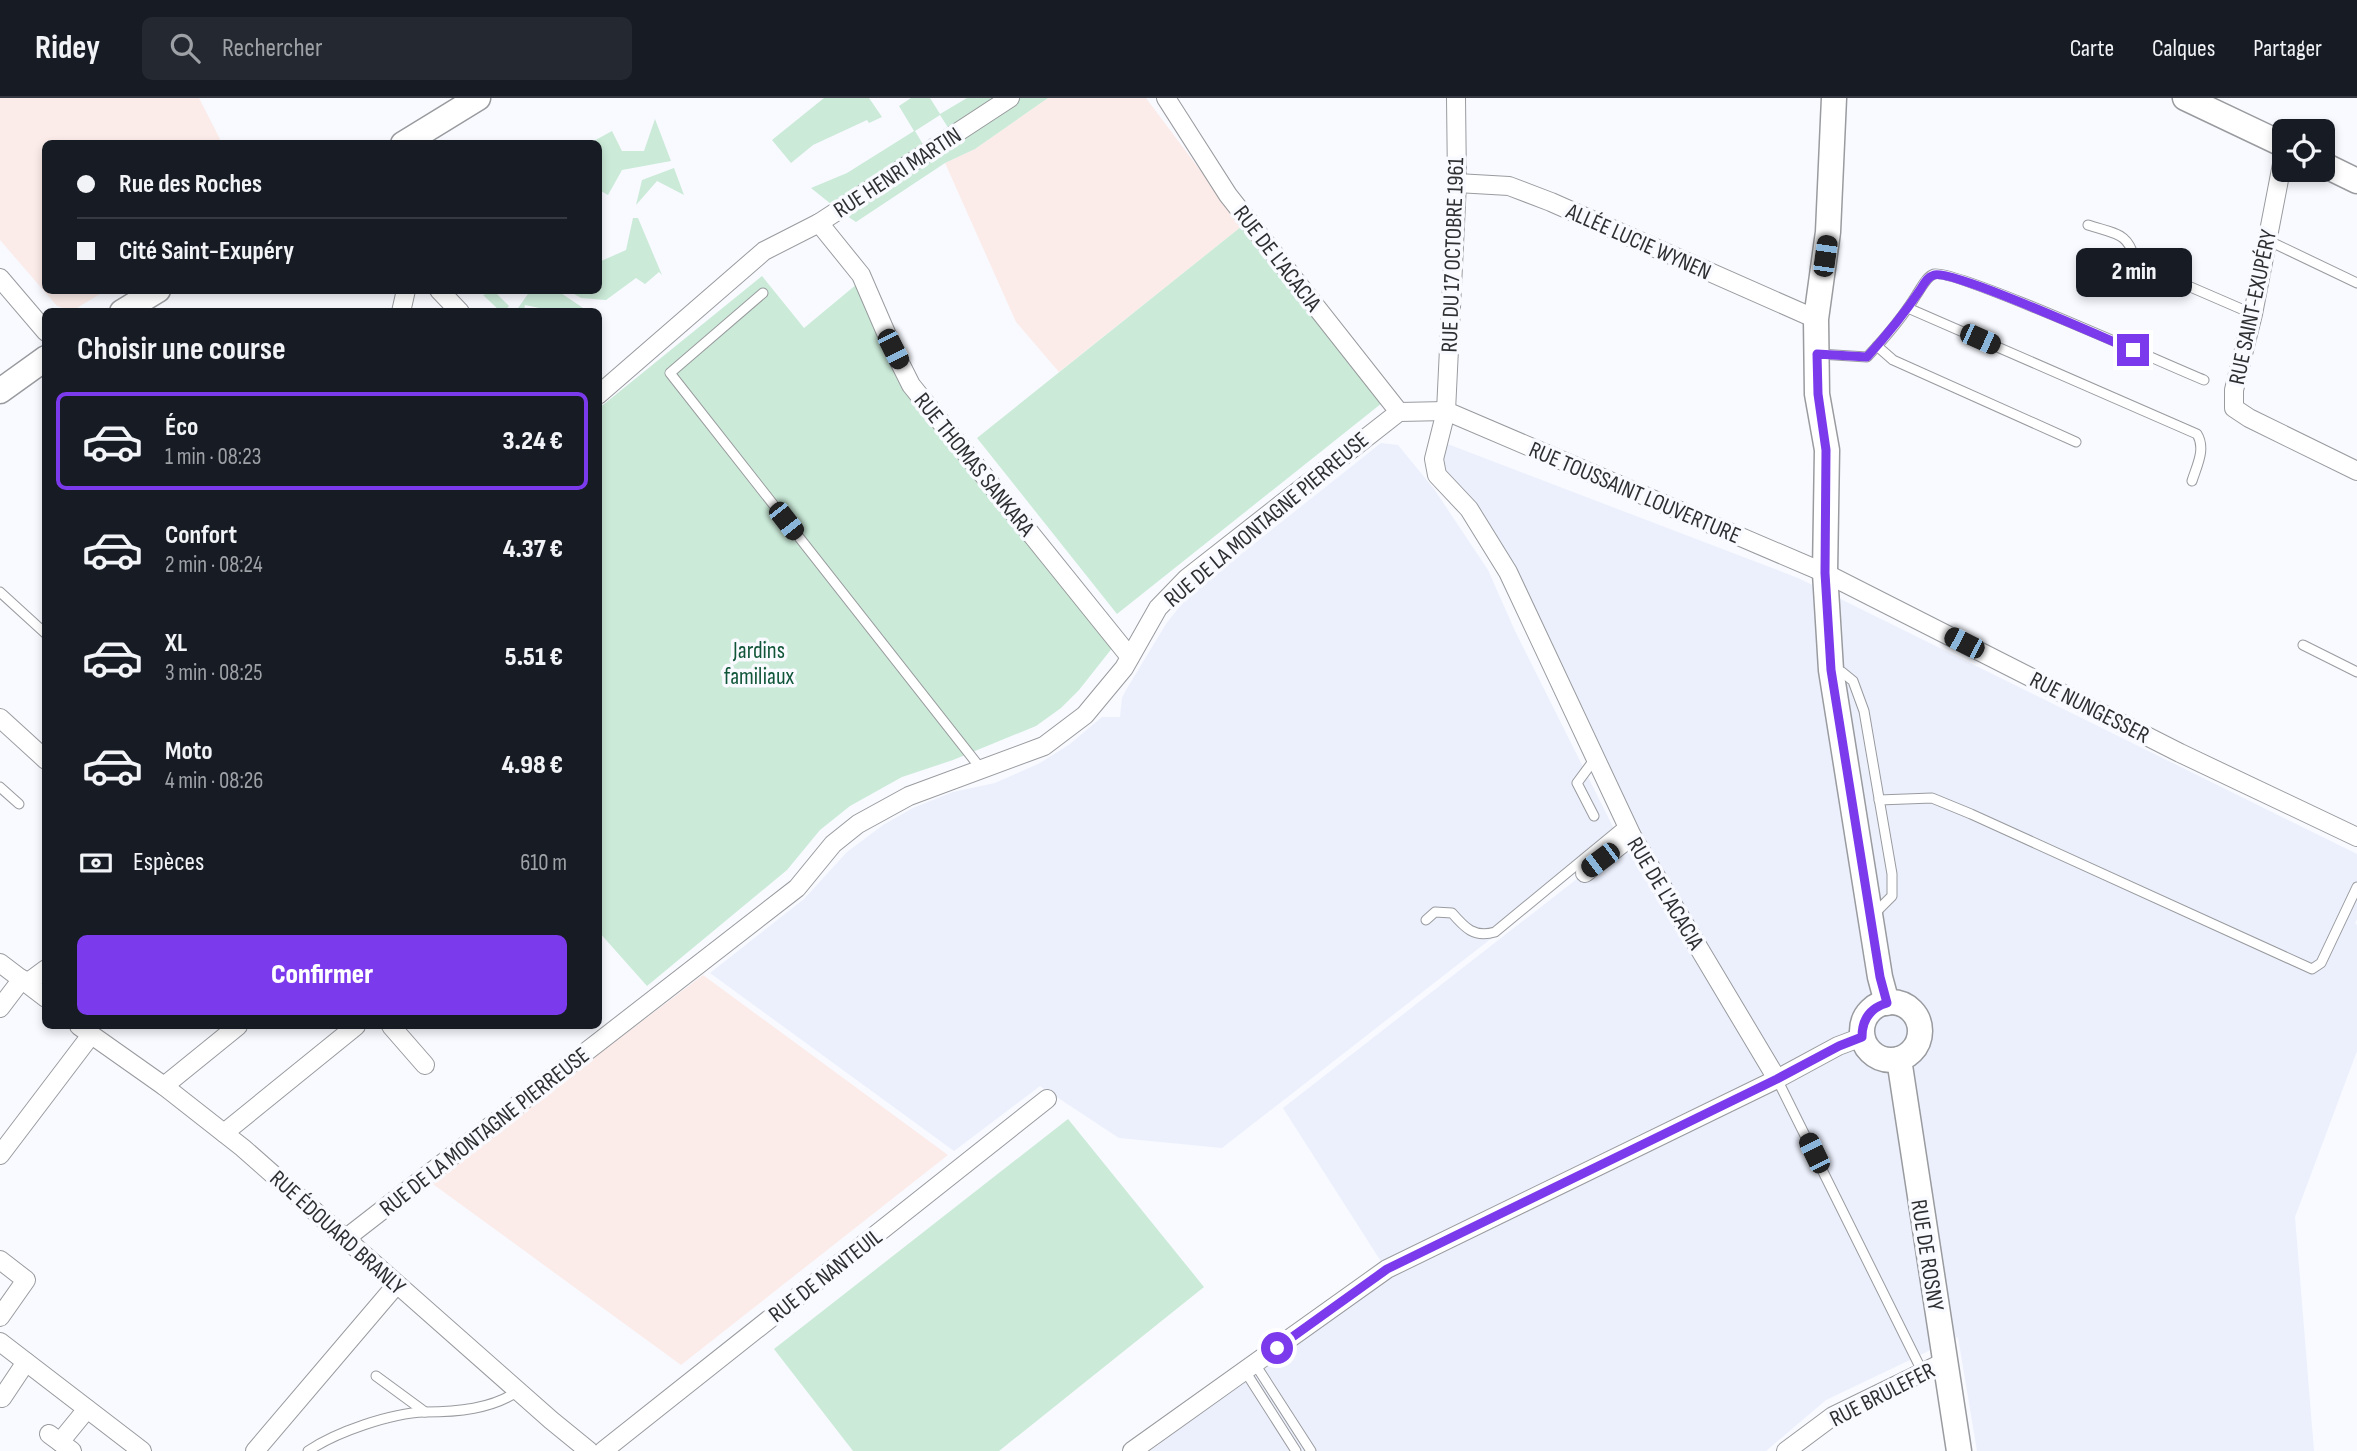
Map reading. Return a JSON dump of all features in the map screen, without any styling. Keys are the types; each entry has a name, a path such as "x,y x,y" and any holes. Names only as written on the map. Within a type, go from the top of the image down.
{"main road":[{"path":"410,140 478,98"},
{"path":"1834,98 1828,232 1816,318 1818,394 1826,450 1825,573 1831,670 1880,977 1887,1003"},
{"path":"2185,98 2272,139"},
{"path":"2335,169 2355,178"},
{"path":"129,308 151,294"},
{"path":"0,391 42,361"},
{"path":"1887,1003 1906,1007 1917,1021 1918,1040 1907,1055 1899,1059 1880,1058 1872,1053 1862,1037 1865,1018 1878,1005 1887,1003"},
{"name":"RUE DE ROSNY","path":"1899,1059 1933,1368 1959,1451"}],"street":[{"name":"RUE HENRI MARTIN","path":"602,392 764,251 819,223 1010,98"},
{"name":"RUE DE L'ACACIA","path":"1166,98 1228,195 1399,412"},
{"name":"RUE DU 17 OCTOBRE 1961","path":"1446,411 1457,183 1456,98"},
{"name":"RUE SAINT-EXUPÉRY","path":"2278,182 2253,314 2234,390 2234,408 2357,471"},
{"name":"ALLÉE LUCIE WYNEN","path":"1457,183 1508,186 1540,198 1816,318"},
{"name":"RUE THOMAS SANKARA","path":"819,223 861,275 911,386 1130,657"},
{"path":"0,278 42,327"},
{"path":"443,294 456,308"},
{"name":"RUE DE L'ACACIA","path":"1446,411 1434,459 1437,475 1469,509 1508,572 1629,830 1777,1079"},
{"path":"1399,412 1446,411"},
{"name":"RUE TOUSSAINT LOUVERTURE","path":"1446,411 1825,573"},
{"name":"RUE DE LA MONTAGNE PIERREUSE","path":"345,1239 797,888 833,844 858,824 909,796 1044,746 1085,715 1130,657 1158,608 1187,578 1399,412"},
{"name":"RUE NUNGESSER","path":"1825,573 2180,753 2357,837"},
{"path":"0,718 42,756"},
{"path":"1584,873 1629,830"},
{"path":"0,963 42,995"},
{"path":"0,1008 25,981 42,971"},
{"path":"164,1086 234,1029"},
{"path":"225,1133 352,1029"},
{"path":"394,1029 425,1065"},
{"path":"0,1155 85,1030"},
{"name":"RUE ÉDOUARD BRANLY","path":"85,1030 225,1133 589,1451"},
{"path":"1132,1451 1387,1269 1862,1037"},
{"name":"RUE DE NANTEUIL","path":"603,1451 1047,1099"},
{"path":"0,1260 26,1280 0,1317"},
{"path":"255,1451 397,1284"},
{"path":"0,1342 142,1451"},
{"path":"17,1409 1,1397 26,1362"},
{"name":"RUE BRULEFER","path":"1787,1451 1833,1416 1933,1368"},
{"path":"60,1442 87,1409"}],"lane":[{"path":"2088,225 2125,237 2133,248 2135,263 2253,314"},
{"path":"2267,240 2357,283"},
{"path":"1817,354 1867,357 1908,308 1927,279 1936,274 1952,276 2204,380"},
{"path":"763,293 670,373 982,770"},
{"path":"1908,308 2197,434 2201,441 2201,450 2192,481"},
{"path":"1877,346 1893,360 2076,442"},
{"path":"0,592 42,630"},
{"path":"2303,645 2357,672"},
{"path":"1831,670 1842,672 1853,681 1864,712 1894,887 1892,896 1871,917"},
{"path":"1594,760 1577,783 1594,816"},
{"path":"0,788 19,804"},
{"path":"1879,800 1932,799 1971,814 2312,969 2321,963 2357,887"},
{"path":"1426,920 1435,912 1452,913 1465,928 1483,935 1494,932 1629,830"},
{"name":"RUE DE L'ACACIA","path":"1777,1079 1933,1368"},
{"path":"1250,1368 1296,1451"},
{"path":"1250,1368 1311,1451"},
{"path":"376,1376 425,1412"},
{"path":"308,1451 320,1443 370,1424 425,1412 481,1407 503,1402 518,1391"}],"shaded area":[{"path":"0,98 199,98 220,140 42,140 42,289 0,240"},
{"path":"1048,98 1146,98 1242,226 1059,372 1016,322 945,163 975,149"},
{"path":"47,294 100,294 77,308 57,306"},
{"path":"1437,440 1798,578 2357,854 2357,1051 2295,1217 2314,1451 1977,1451 1958,1337 1826,1400 1766,1451 1150,1451 1389,1274 1283,1108 1632,836 1508,572 1437,475"},
{"path":"1381,443 1398,445 1434,489 1488,570 1515,631 1619,839 1222,1148 1119,1138 1040,1086 954,1151 710,973 804,899 847,852 883,825 913,808 953,792 995,783 1040,763 1070,744 1102,717 1120,717 1122,698 1126,690 1166,624 1187,597"},
{"path":"703,975 948,1155 681,1365 430,1182"}],"green space":[{"path":"824,98 869,98 882,117 869,123 867,120 813,145 791,163 772,140"},
{"path":"911,98 930,98 940,114 967,98 999,98 949,129 940,115 915,131 924,146 831,204 811,188 847,173 914,131 899,106"},
{"path":"1020,98 1048,98 975,149 945,163 856,222 847,216 858,200"},
{"path":"655,119 671,161 622,170 608,195 602,192 602,140 596,140 612,131 622,151 644,151"},
{"path":"674,168 684,195 657,181 636,205 642,180"},
{"path":"633,218 638,218 662,275 659,272 645,284 636,278 606,300 581,298 574,294 602,294 602,261 626,250"},
{"path":"1242,226 1382,403 1117,614 977,438"},
{"name":"Jardins familiaux","path":"762,276 804,328 857,284 906,391 1113,647 1079,690 1061,708 1036,726 953,760 902,777 850,806 820,830 787,870 647,986 602,935 602,406"},
{"path":"497,294 509,306 497,308 483,295"},
{"path":"528,294 562,294 583,308 540,308 525,305 524,308 518,308"},
{"path":"1068,1119 1204,1287 999,1451 853,1451 774,1349"}],"route":[{"path":"1277,1348 1387,1269 1862,1037 1862,1027 1870,1011 1887,1003 1880,977 1831,670 1825,573 1826,450 1818,394 1817,354 1867,357 1908,308 1927,279 1936,274 1952,276 1992,291 2133,350"}]}
